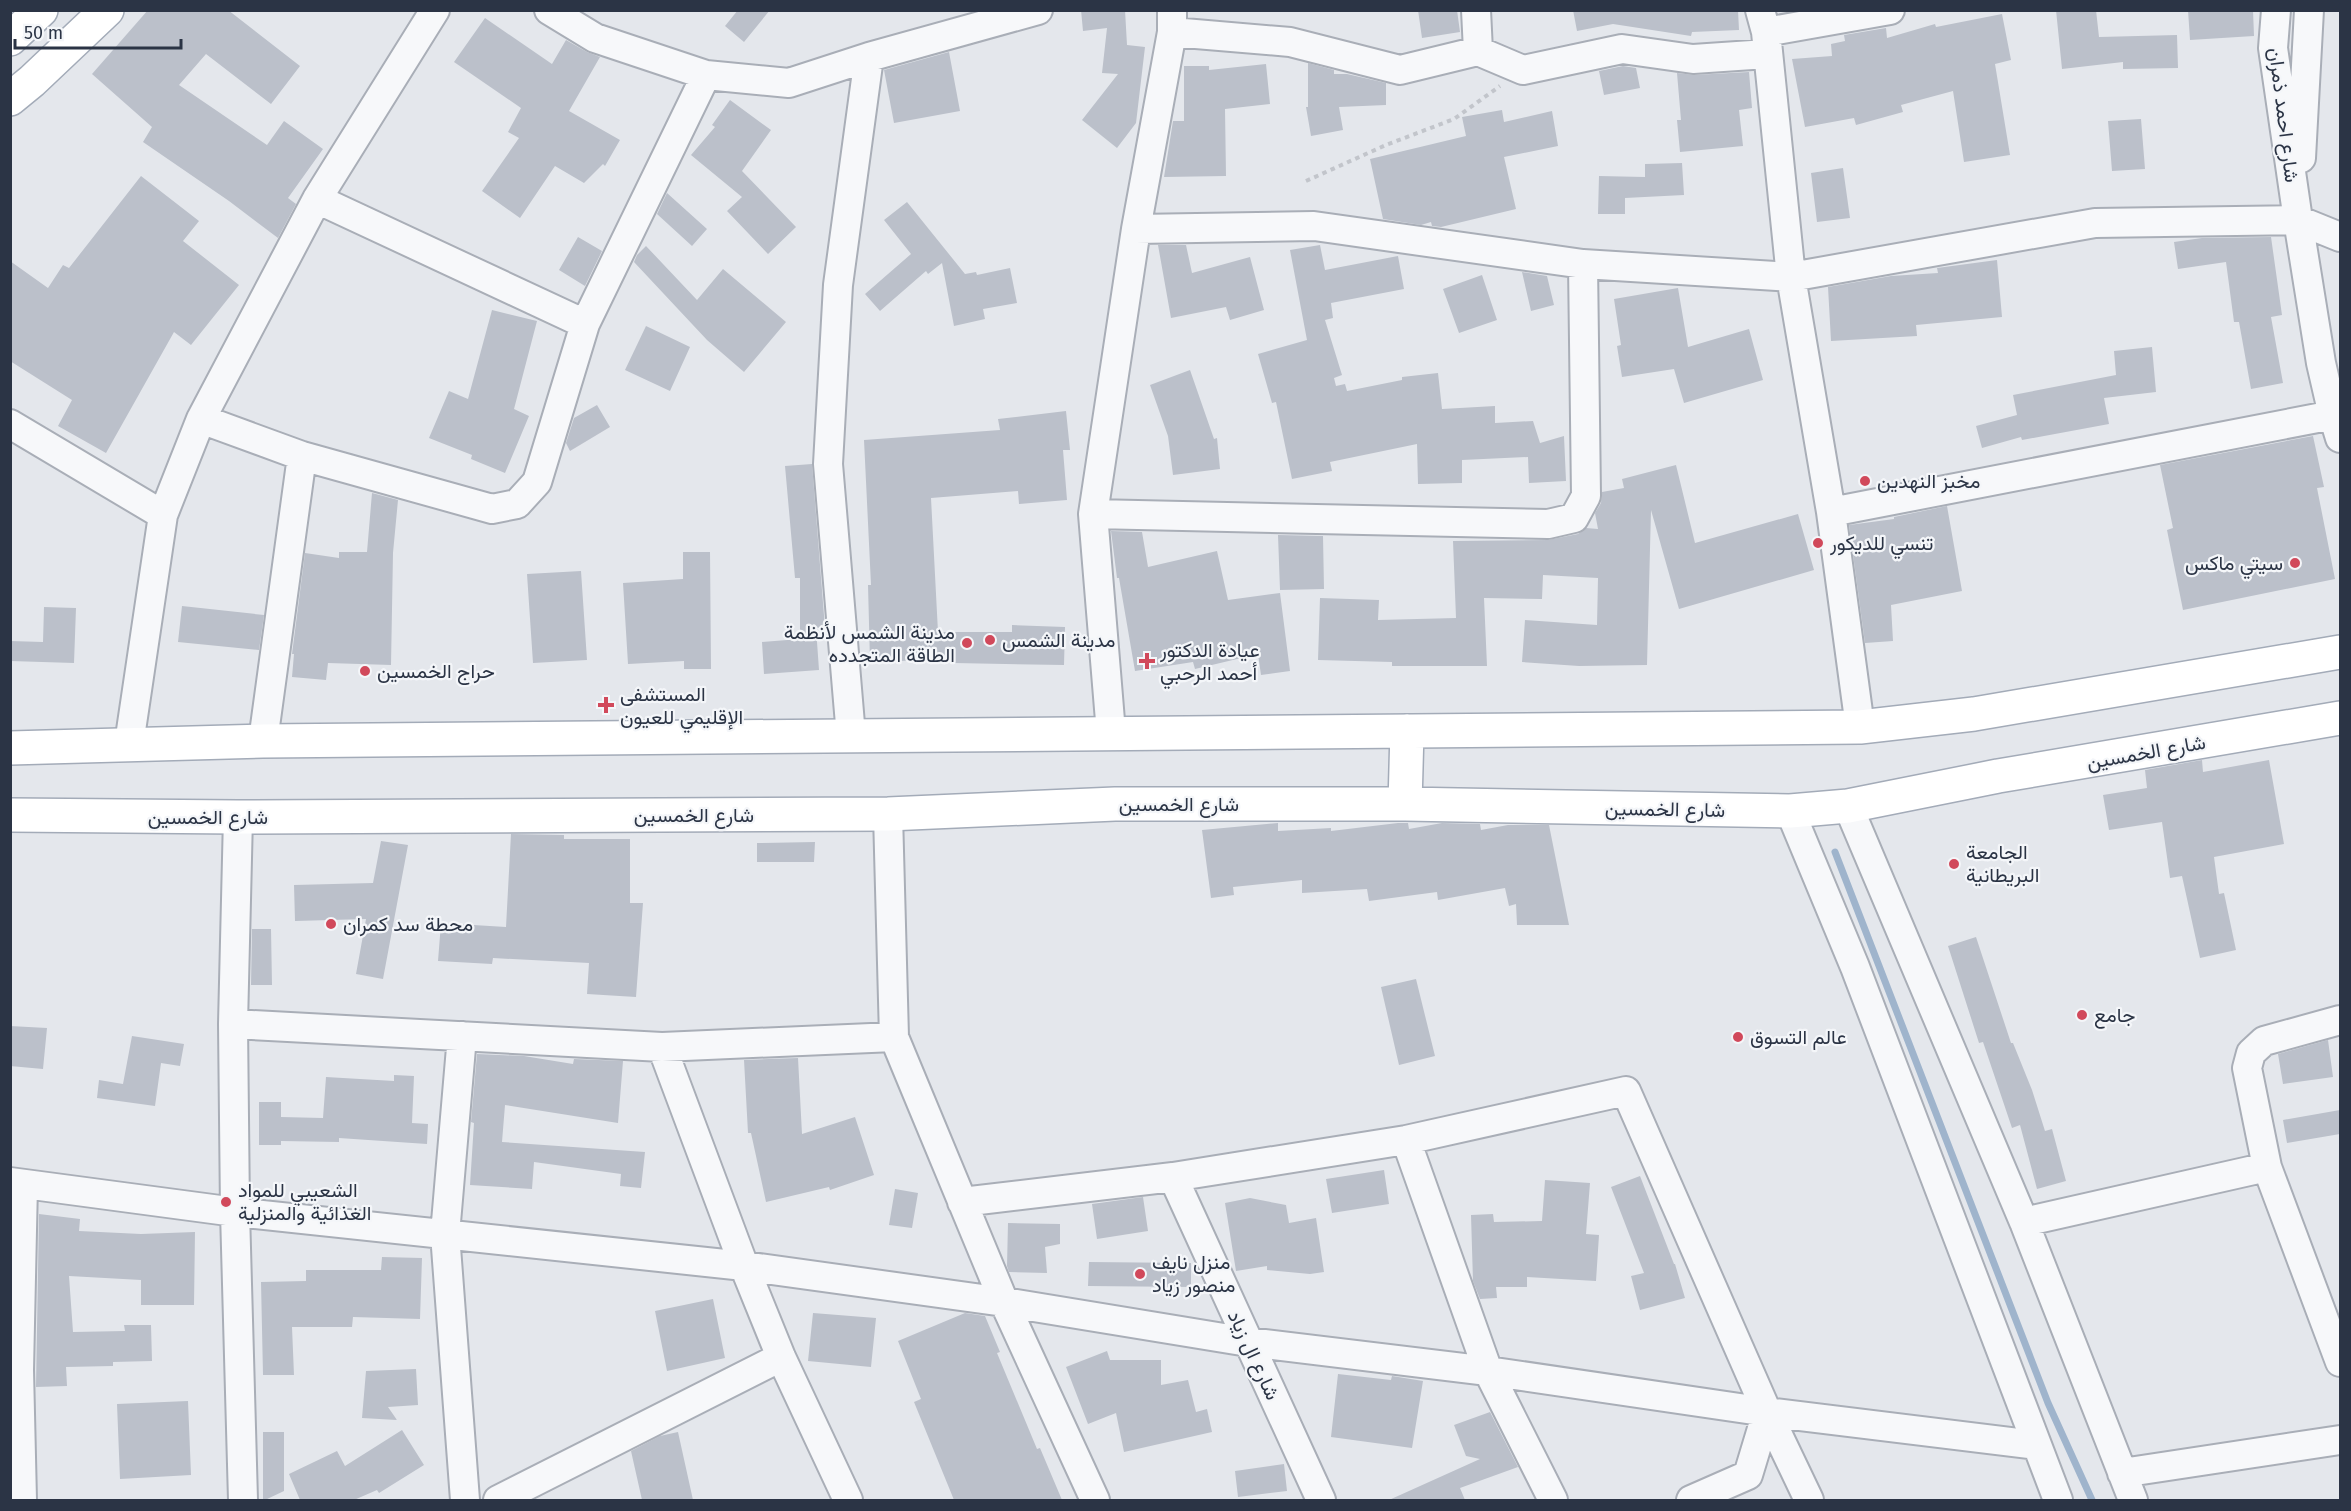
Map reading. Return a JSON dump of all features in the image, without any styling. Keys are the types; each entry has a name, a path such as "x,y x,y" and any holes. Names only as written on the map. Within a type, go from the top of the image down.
{"main road":[{"path":"10,39 40,10"},
{"path":"10,99 107,10"},
{"path":"10,748 263,741 1860,727 1974,714 2340,652"},
{"name":"شارع الخمسين","path":"10,815 238,817 888,814 1115,804 1405,804 1790,811 1848,806 1998,776 2340,718"},
{"path":"1405,804 1407,731"}],"street":[{"path":"129,744 163,515 201,419 317,200 435,10"},
{"path":"549,10 595,38 706,75 789,84 869,57 1038,10"},
{"path":"1476,10 1478,51"},
{"path":"1111,733 1093,514 1136,229 1172,21 1290,42 1400,70 1478,51 1522,70 1622,49 1693,59 1764,32 1890,10"},
{"name":"شارع احمد ذمران","path":"2276,10 2273,48 2298,219 2331,364 2337,426"},
{"name":"شارع احمد ذمران","path":"2298,219 2310,10"},
{"path":"1764,32 1791,277 1831,512 1860,727"},
{"path":"851,736 828,464 838,285 869,57"},
{"path":"201,419 302,456 492,509 517,504 537,482 585,324 706,75"},
{"path":"317,200 585,324"},
{"path":"1136,229 1314,226 1583,264 1791,277 2095,223 2298,219 2340,237"},
{"path":"1093,514 1548,524 1574,518 1586,496 1583,264"},
{"path":"10,424 163,515"},
{"path":"1831,512 2337,426"},
{"path":"263,741 302,456"},
{"path":"1848,806 2024,1222 2133,1500"},
{"path":"1790,811 1855,967 2058,1500"},
{"path":"888,814 894,1037 1004,1302 1095,1500"},
{"path":"238,817 233,1024 235,1212 243,1500"},
{"path":"2340,1020 2264,1041 2251,1053 2247,1068 2267,1167 2340,1362"},
{"path":"233,1024 662,1047 894,1037"},
{"path":"462,1036 445,1234 465,1500"},
{"path":"662,1047 744,1266 781,1357 848,1500"},
{"path":"962,1202 1173,1177 1406,1140 1626,1091 1767,1412 1809,1500"},
{"path":"1406,1140 1488,1371 1553,1500"},
{"path":"2024,1222 2267,1167"},
{"name":"شارع ال زياد","path":"1173,1177 1321,1500"},
{"path":"22,1500 15,1370 17,1183 235,1212 744,1266 1004,1302 1248,1342 1488,1371 1767,1412 2036,1445"},
{"path":"498,1500 781,1357"},
{"path":"1691,1500 1748,1475 1767,1412"},
{"path":"2122,1473 2340,1440"}],"path":[{"path":"1306,181 1386,145 1454,119 1522,70"}],"building":[{"path":"148,10 228,10 300,66 271,104 206,54 179,85 267,145 284,121 323,149 288,198 296,204 278,238 143,142 152,127 92,74"},
{"path":"738,10 770,10 744,42 725,26"},
{"path":"1081,10 1125,10 1127,45 1145,47 1136,123 1117,148 1082,120 1118,74 1102,73 1107,28 1083,31"},
{"path":"1418,10 1457,10 1460,32 1422,38"},
{"path":"1573,10 1738,10 1739,30 1692,32 1691,36 1613,24 1577,31"},
{"path":"2056,10 2096,10 2099,37 2177,35 2178,68 2123,69 2123,62 2062,69"},
{"path":"2188,10 2253,10 2254,36 2190,40"},
{"path":"2002,14 2011,60 1995,64 2010,155 1964,162 1953,91 1901,105 1903,112 1856,125 1854,118 1805,127 1792,59 1832,56 1831,44 1845,41 1844,35 1886,28 1887,38 1935,24 1936,27"},
{"path":"485,18 552,64 566,40 600,57 569,111 620,140 605,166 603,164 584,183 555,166 520,218 482,191 519,138 508,132 521,108 454,62"},
{"path":"949,52 960,111 894,123 884,70"},
{"path":"1308,63 1334,70 1334,74 1347,74 1386,83 1386,105 1339,107 1343,130 1311,136 1306,107 1308,107"},
{"path":"1266,64 1270,104 1225,109 1226,176 1164,177 1173,121 1184,121 1184,66 1209,66 1209,70"},
{"path":"1623,66 1636,68 1640,88 1604,95 1599,71"},
{"path":"1749,72 1752,108 1739,110 1743,146 1680,152 1677,120 1681,120 1677,73 1694,75"},
{"path":"730,100 771,130 742,171 796,227 768,254 727,211 742,197 691,155 715,127 712,125"},
{"path":"1502,110 1504,122 1552,111 1558,146 1504,157 1516,209 1441,227 1432,226 1431,222 1421,225 1383,219 1370,159 1466,136 1462,117"},
{"path":"2141,119 2145,169 2112,171 2108,121"},
{"path":"1682,163 1684,195 1625,198 1625,214 1598,214 1599,176 1645,177 1645,164"},
{"path":"1843,168 1850,218 1817,222 1811,173"},
{"path":"141,176 199,221 183,241 239,285 191,345 174,332 106,453 58,426 72,400 10,361 10,261 48,288 63,265 69,268"},
{"path":"667,193 707,229 692,246 657,214"},
{"path":"907,202 965,274 976,272 977,275 1010,268 1017,303 983,309 985,319 954,326 942,263 928,274 926,271 880,311 865,294 911,254 884,220"},
{"path":"578,237 602,251 585,286 559,270"},
{"path":"2271,237 2282,315 2271,317 2283,383 2251,389 2239,322 2234,322 2226,262 2178,269 2174,242 2202,238"},
{"path":"1158,245 1186,245 1192,273 1250,257 1264,310 1230,320 1226,307 1171,318"},
{"path":"1320,245 1325,270 1398,256 1404,289 1331,303 1333,318 1325,320 1342,375 1334,378 1336,386 1345,384 1347,391 1402,380 1402,377 1438,373 1442,409 1495,406 1495,423 1533,421 1540,443 1564,436 1566,481 1529,483 1528,457 1462,460 1462,483 1418,484 1417,444 1330,462 1332,471 1292,479 1276,402 1272,403 1258,354 1307,340 1290,250"},
{"path":"646,246 697,300 723,269 786,322 744,372 707,340 634,262"},
{"path":"1997,260 2002,317 1916,325 1917,336 1831,341 1828,287 1891,276 1938,273 1937,268"},
{"path":"1522,272 1547,276 1554,305 1531,311"},
{"path":"1482,275 1497,320 1459,333 1443,289"},
{"path":"1678,288 1688,347 1749,329 1763,380 1684,403 1674,369 1622,377 1617,346 1621,345 1614,299"},
{"path":"492,310 537,321 514,409 529,416 505,473 471,459 472,455 429,438 449,391 468,399"},
{"path":"646,326 690,347 670,391 625,370"},
{"path":"2152,347 2156,392 2104,398 2109,424 2022,440 2021,437 1982,448 1976,426 2017,415 2013,395 2116,375 2114,351"},
{"path":"1190,370 1214,439 1217,438 1220,469 1173,475 1168,436 1150,385"},
{"path":"597,405 610,427 570,451 566,443 574,418"},
{"path":"1066,411 1070,450 1063,450 1067,500 1019,504 1018,491 931,498 938,632 1012,632 1012,625 1065,627 1064,665 954,663 955,659 870,662 868,585 871,585 864,440 1000,430 998,419"},
{"path":"2313,436 2324,487 2317,488 2335,579 2183,610 2167,530 2173,528 2160,465"},
{"path":"812,464 825,628 816,628 819,670 764,674 762,642 800,639 800,578 795,578 785,466"},
{"path":"1676,465 1695,543 1798,514 1814,570 1679,609 1651,510 1647,665 1579,666 1522,662 1525,620 1597,625 1598,578 1543,575 1542,599 1484,598 1487,666 1392,666 1392,662 1318,660 1320,598 1379,600 1378,620 1456,618 1453,541 1548,540 1578,534 1586,528 1598,529 1595,513 1601,503 1602,492 1624,488 1622,479"},
{"path":"372,493 398,500 393,553 391,665 328,663 326,680 292,677 294,654 292,654 305,553 339,558 339,552 367,552"},
{"path":"1947,506 1962,591 1891,605 1893,641 1865,643 1849,525 1894,519 1894,517"},
{"path":"1111,531 1142,532 1148,567 1217,551 1228,600 1280,593 1290,671 1261,675 1258,654 1195,669 1193,662 1135,671 1119,578 1117,578"},
{"path":"1278,535 1323,536 1324,589 1280,590"},
{"path":"683,552 710,552 711,669 684,669 684,661 628,664 623,583 683,579"},
{"path":"581,571 587,660 533,663 527,574"},
{"path":"182,606 264,615 259,650 178,642"},
{"path":"44,607 76,608 74,663 10,661 10,641 43,642"},
{"path":"2202,760 2203,772 2269,760 2284,844 2214,857 2219,894 2224,893 2236,950 2200,958 2182,876 2170,878 2162,822 2109,830 2103,795 2147,788 2145,770"},
{"path":"1278,823 1278,831 1331,828 1331,831 1398,823 1408,823 1409,829 1442,823 1480,824 1481,830 1508,825 1549,825 1569,925 1517,925 1516,904 1509,906 1505,888 1438,900 1437,892 1369,901 1367,889 1302,893 1302,880 1233,887 1234,895 1211,898 1202,830"},
{"path":"511,834 564,835 564,839 630,839 630,903 643,903 636,997 587,994 589,963 493,958 492,964 438,961 441,923 506,927"},
{"path":"381,841 408,845 383,979 356,974 366,919 295,921 294,885 373,883"},
{"path":"815,842 814,862 757,862 757,843"},
{"path":"252,929 271,929 272,985 251,985"},
{"path":"1976,937 2011,1043 2013,1043 2032,1090 2045,1131 2052,1129 2066,1181 2037,1189 2020,1125 2012,1128 1983,1042 1979,1043 1948,946"},
{"path":"1416,979 1435,1056 1399,1065 1381,987"},
{"path":"10,1026 47,1028 43,1069 10,1066"},
{"path":"132,1036 184,1044 180,1066 161,1063 155,1106 97,1098 99,1080 123,1084"},
{"path":"2328,1040 2333,1077 2283,1084 2278,1054"},
{"path":"477,1054 524,1056 573,1064 574,1059 623,1061 618,1123 505,1105 502,1142 645,1152 641,1188 620,1186 621,1174 534,1162 532,1189 470,1185 474,1123 471,1122"},
{"path":"798,1058 802,1134 855,1117 874,1175 830,1190 829,1187 766,1202 751,1133 748,1133 744,1060"},
{"path":"394,1075 414,1076 412,1123 428,1124 427,1144 339,1138 339,1142 281,1141 281,1145 259,1145 259,1102 281,1102 281,1117 323,1118 326,1077 394,1081"},
{"path":"2340,1110 2340,1134 2287,1143 2283,1120"},
{"path":"1384,1170 1389,1204 1332,1213 1326,1179"},
{"path":"1640,1176 1675,1264 1685,1298 1640,1310 1631,1276 1644,1273 1611,1187"},
{"path":"1545,1180 1590,1183 1586,1234 1599,1235 1596,1281 1527,1277 1527,1287 1496,1287 1497,1298 1480,1299 1473,1281 1471,1215 1493,1214 1494,1222 1542,1221"},
{"path":"895,1189 918,1193 912,1228 889,1225"},
{"path":"1143,1197 1148,1231 1097,1239 1092,1204"},
{"path":"1250,1198 1286,1205 1289,1223 1316,1218 1324,1272 1310,1274 1267,1270 1267,1266 1236,1271 1225,1203"},
{"path":"39,1214 80,1219 79,1231 141,1234 195,1232 194,1305 141,1305 141,1280 69,1276 73,1332 125,1331 124,1325 151,1325 152,1361 113,1362 113,1366 66,1367 67,1386 36,1387"},
{"path":"1008,1223 1060,1224 1060,1244 1045,1247 1047,1273 1009,1272 1007,1266"},
{"path":"382,1257 422,1258 420,1319 353,1317 352,1327 292,1327 294,1375 263,1375 261,1282 306,1281 306,1270 381,1270"},
{"name":"منزل نايف منصور زياد","path":"1089,1262 1191,1263 1191,1287 1088,1286"},
{"path":"713,1299 725,1358 667,1371 655,1311"},
{"path":"813,1313 876,1318 871,1367 808,1361"},
{"path":"965,1313 985,1316 1000,1352 997,1353 1037,1449 1040,1448 1062,1500 954,1500 914,1402 921,1399 898,1341"},
{"path":"1107,1351 1110,1360 1161,1360 1161,1385 1188,1380 1196,1412 1207,1409 1212,1432 1124,1452 1116,1413 1088,1424 1066,1367"},
{"path":"416,1369 418,1405 388,1407 397,1420 362,1418 366,1371"},
{"path":"1338,1374 1391,1380 1392,1376 1423,1381 1412,1448 1331,1437"},
{"path":"188,1401 191,1475 120,1479 117,1404"},
{"path":"1490,1412 1518,1467 1460,1488 1465,1500 1389,1500 1480,1459 1466,1456 1454,1425"},
{"path":"402,1430 424,1465 379,1493 377,1490 354,1500 300,1500 289,1474 337,1451 345,1466"},
{"path":"263,1432 284,1432 284,1491 265,1500 263,1500"},
{"path":"678,1432 693,1500 642,1500 631,1451 660,1436"},
{"path":"1284,1464 1287,1491 1238,1497 1235,1471"}],"waterway":[{"path":"1835,852 2048,1403 2092,1500"}],"place":[{"name":"مخبز النهدين","path":"1865,481"},
{"name":"تنسي للديكور","path":"1818,543"},
{"name":"سيتي ماكس","path":"2295,563"},
{"name":"مدينة الشمس","path":"990,640"},
{"name":"مدينة الشمس لأنظمة الطاقة المتجدده","path":"967,643"},
{"name":"عيادة الدكتور أحمد الرحبي","path":"1147,661"},
{"name":"حراج الخمسين","path":"365,671"},
{"name":"المستشفى الإقليمي للعيون","path":"606,705"},
{"name":"الجامعة البريطانية","path":"1954,864"},
{"name":"محطة سد كمران","path":"331,924"},
{"name":"جامع","path":"2082,1015"},
{"name":"عالم التسوق","path":"1738,1037"},
{"name":"الشعيبي للمواد الغذائية والمنزلية","path":"226,1202"},
{"name":"منزل نايف منصور زياد","path":"1140,1274"}]}
